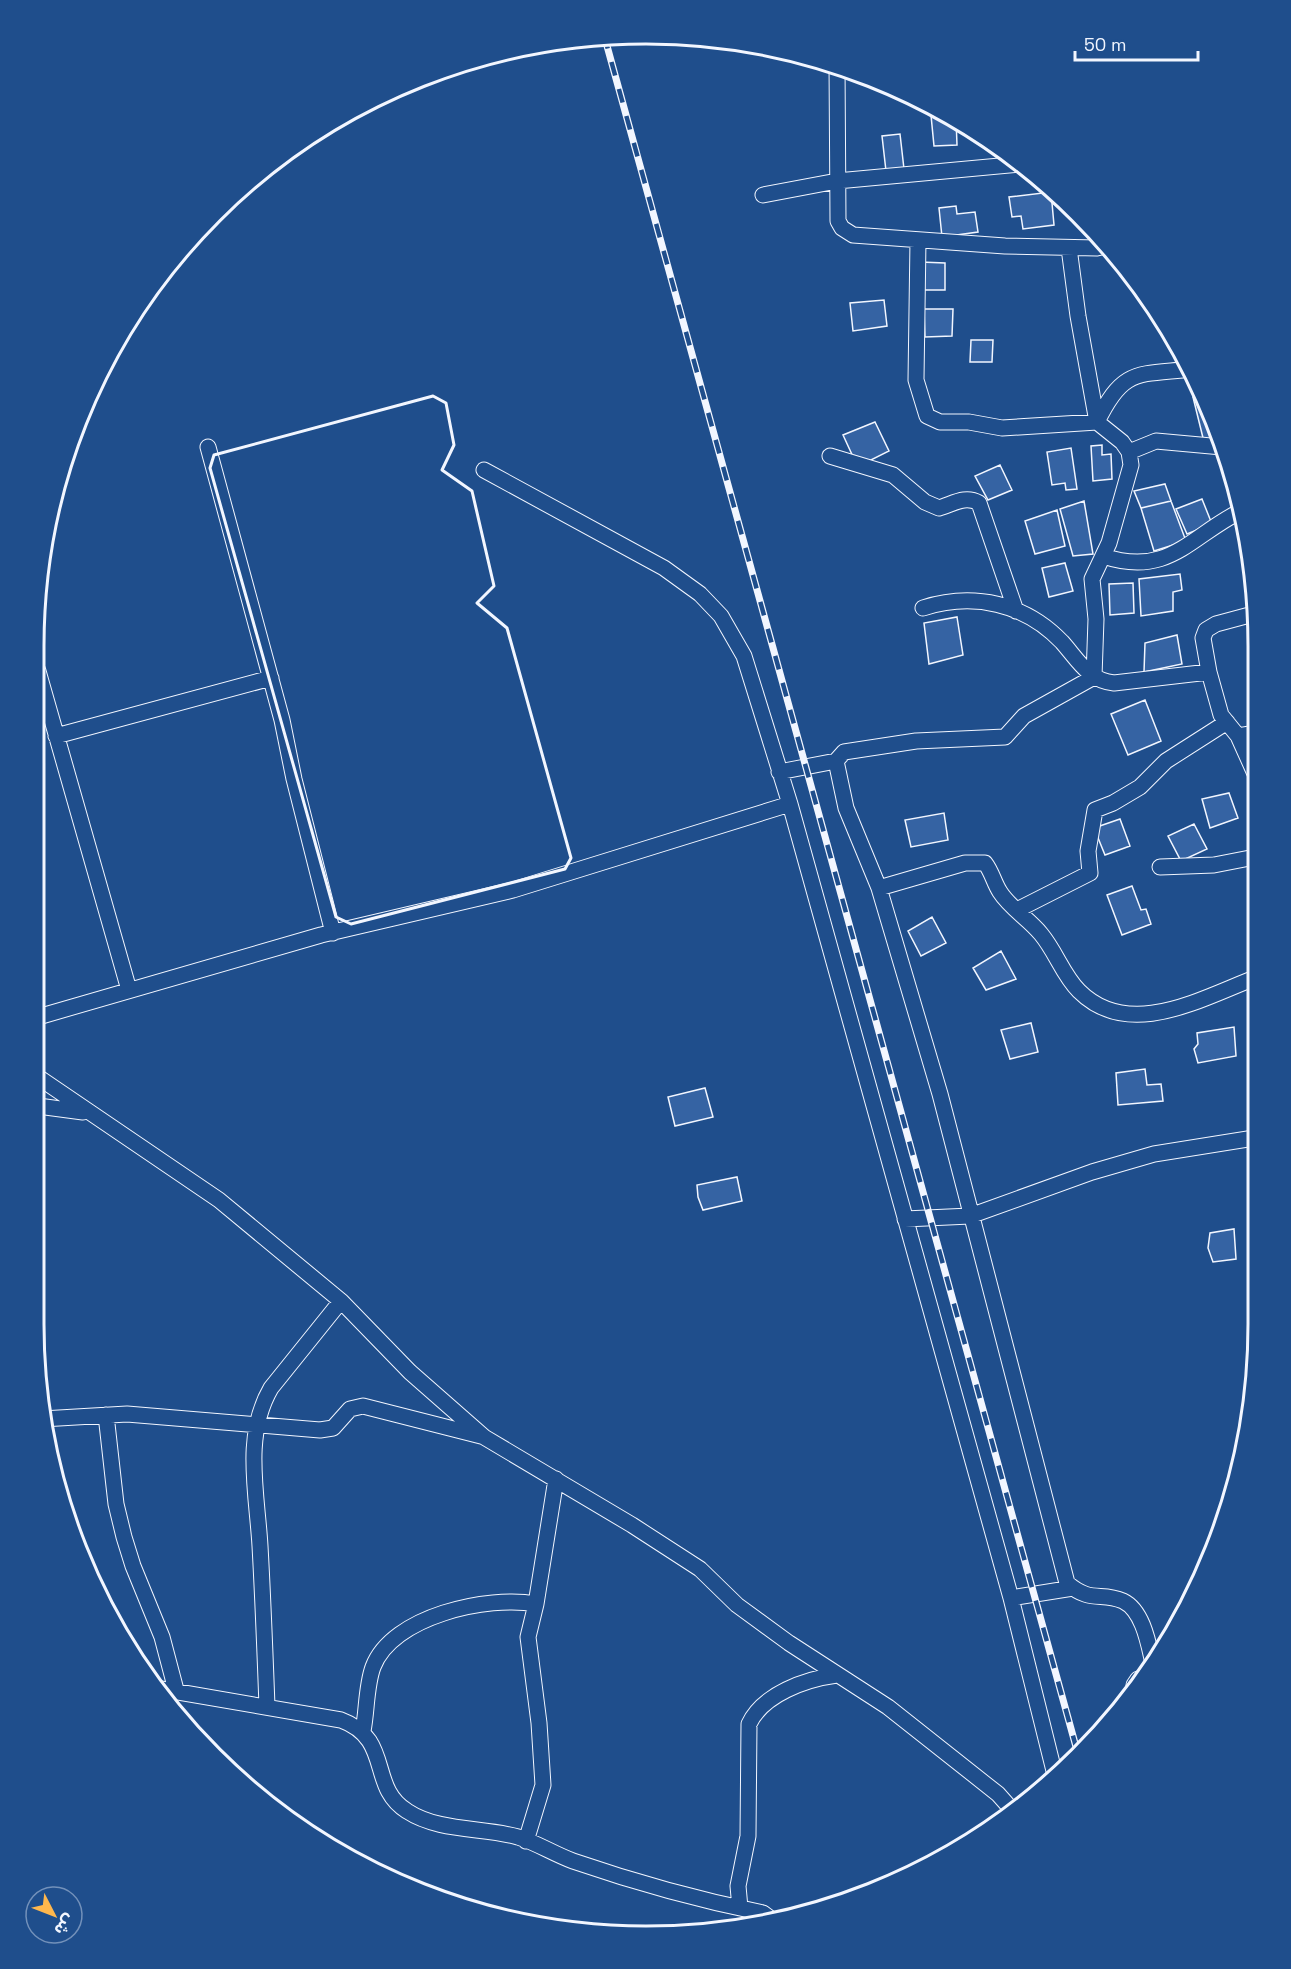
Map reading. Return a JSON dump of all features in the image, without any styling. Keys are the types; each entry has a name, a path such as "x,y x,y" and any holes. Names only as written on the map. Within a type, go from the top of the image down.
{"street":[{"path":"837,74 838,221 842,228 853,235 918,240 1069,248 1096,247"},
{"path":"763,195 837,181 1008,165"},
{"path":"918,240 919,324 916,380 927,416 940,422 969,422 1002,429 1097,422 1109,429 1129,452 1131,465 1126,488 1103,556 1092,579 1096,619 1094,677"},
{"path":"1069,248 1078,316 1097,422"},
{"path":"1097,422 1108,400 1123,381 1136,375 1180,370"},
{"path":"1129,452 1156,441 1214,446"},
{"path":"208,447 271,678 333,933"},
{"path":"830,456 892,475 925,502 939,508 960,500 972,499 979,503 1016,611"},
{"path":"484,470 664,568 700,594 721,616 744,656 790,804 1011,1598 1053,1766"},
{"path":"1103,556 1118,561 1140,561 1174,555 1233,516"},
{"path":"923,608 958,599 981,602 1028,614 1052,633 1082,668 1102,682 1114,683 1209,672"},
{"path":"1246,616 1216,624 1206,630 1203,638 1209,672 1221,715 1238,736 1248,758"},
{"path":"779,772 836,761 844,752 916,741 1005,737 1024,716 1094,677"},
{"path":"56,736 271,678"},
{"path":"44,693 129,990"},
{"path":"1017,910 1090,873 1088,851 1095,810 1113,803 1140,787 1167,761 1227,722"},
{"path":"1238,736 1248,734"},
{"path":"836,761 846,808 879,888 940,1094 1067,1583 1081,1594 1124,1602 1139,1618 1150,1652"},
{"path":"44,1015 333,933 513,891 790,804"},
{"path":"1160,867 1214,865 1248,859"},
{"path":"879,888 979,861 985,863 999,891 1040,932 1068,979 1081,993 1105,1009 1118,1014 1132,1015 1191,1005 1248,981"},
{"path":"44,1081 219,1200 341,1301 410,1372 484,1437 700,1569 737,1605 837,1675 888,1707 998,1794 1007,1804"},
{"path":"44,1107 89,1113"},
{"path":"905,1219 970,1215 1154,1154 1248,1139"},
{"path":"267,1706 260,1546 253,1470 258,1424 263,1402 271,1388 341,1301"},
{"path":"52,1418 127,1414 320,1430 333,1428 350,1409 363,1406 484,1437"},
{"path":"106,1415 116,1504 124,1537 133,1566 162,1637 176,1690"},
{"path":"526,1841 543,1785 539,1723 528,1637 536,1604 556,1479"},
{"path":"1011,1598 1073,1588"},
{"path":"363,1731 373,1667 384,1649 404,1629 457,1610 493,1602 518,1600 536,1604"},
{"path":"740,1908 738,1887 748,1827 749,1725 755,1711 771,1700 808,1681 837,1675"},
{"path":"167,1689 341,1720 357,1726 363,1731 375,1751 393,1798 407,1812 433,1821 526,1841 572,1860 640,1882 764,1914"}],"building":[{"path":"931,116 956,130 957,145 934,146"},
{"path":"900,134 904,169 886,171 882,136"},
{"path":"1042,193 1052,202 1054,225 1023,229 1021,216 1012,217 1009,197"},
{"path":"956,206 957,214 975,212 978,232 942,237 939,208"},
{"path":"920,262 945,263 945,290 921,290"},
{"path":"884,300 887,326 853,331 850,303"},
{"path":"924,309 953,309 952,336 925,337"},
{"path":"971,340 993,340 992,362 970,362"},
{"path":"1193,397 1202,415 1212,440 1204,442"},
{"path":"875,422 889,451 865,463 855,461 843,435"},
{"path":"1102,445 1102,455 1111,454 1112,479 1093,481 1091,446"},
{"path":"1071,448 1077,489 1066,490 1065,483 1052,485 1047,452"},
{"path":"1000,465 1012,490 988,500 975,476"},
{"path":"1165,484 1171,501 1141,508 1134,491"},
{"path":"1202,499 1212,524 1187,534 1176,509"},
{"path":"1084,501 1093,554 1073,556 1060,509"},
{"path":"1171,501 1186,541 1154,551 1141,508"},
{"path":"1057,510 1065,546 1035,554 1025,521"},
{"path":"1065,563 1073,591 1049,597 1042,568"},
{"path":"1180,574 1182,590 1173,592 1173,611 1141,616 1139,579"},
{"path":"1133,583 1134,613 1110,615 1109,584"},
{"path":"957,617 963,655 929,664 924,623"},
{"path":"1177,635 1182,664 1144,672 1145,643"},
{"path":"1145,700 1161,741 1128,755 1111,714"},
{"path":"1229,793 1238,818 1210,828 1202,799"},
{"path":"944,813 948,840 911,847 905,820"},
{"path":"1120,819 1130,846 1105,855 1094,828"},
{"path":"1194,824 1207,849 1181,861 1168,836"},
{"path":"1132,886 1141,910 1146,909 1151,924 1122,935 1107,895"},
{"path":"932,917 946,943 921,956 908,931"},
{"path":"1001,951 1016,979 986,990 973,968"},
{"path":"1031,1023 1038,1052 1010,1059 1001,1030"},
{"path":"1234,1027 1236,1056 1198,1063 1194,1049 1198,1044 1197,1033"},
{"path":"1145,1069 1147,1085 1161,1084 1163,1101 1118,1105 1116,1073"},
{"path":"705,1088 713,1117 675,1126 668,1097"},
{"path":"737,1177 742,1201 703,1210 698,1197 697,1185"},
{"path":"1234,1229 1236,1259 1213,1262 1208,1248 1210,1233"}],"railway":[{"path":"607,45 1075,1744"}],"wall":[{"path":"433,396 446,403 454,445 442,470 472,491 494,586 477,603 507,628 571,858 565,869 351,924 336,917 210,468 214,455 433,396"}]}
